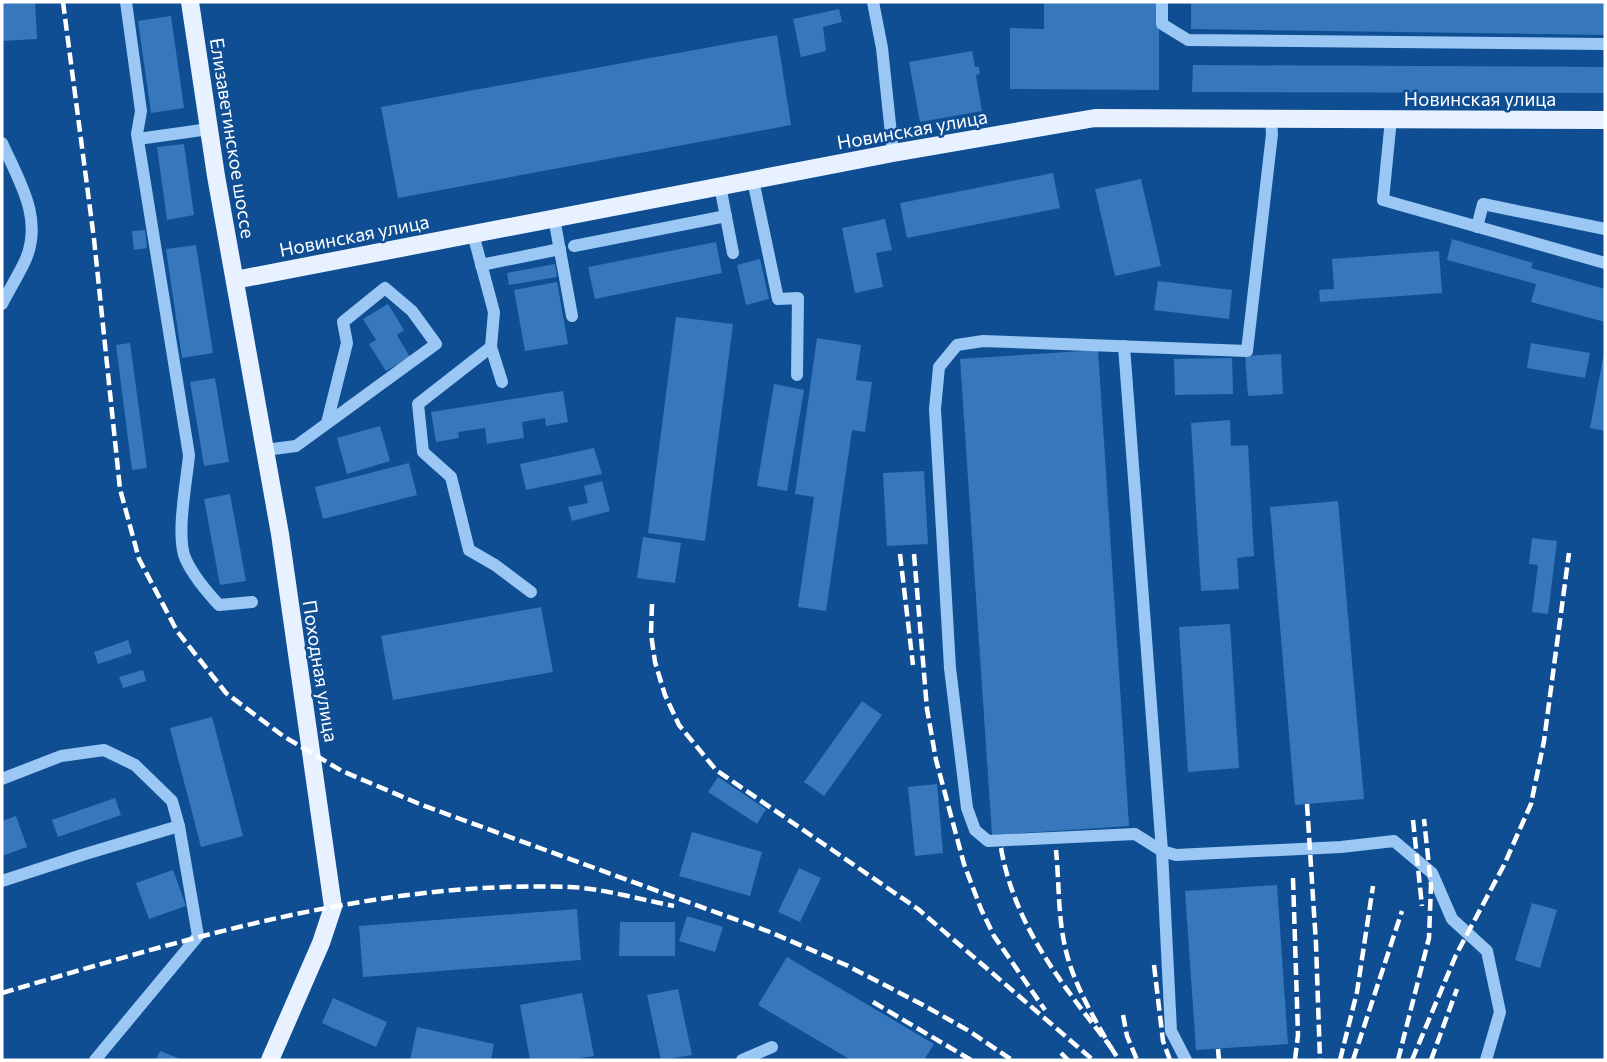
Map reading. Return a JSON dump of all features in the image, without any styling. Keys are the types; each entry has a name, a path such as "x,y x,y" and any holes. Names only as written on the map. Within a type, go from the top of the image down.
{"main road":[{"name":"Елизаветинское шоссе","path":"190,2 235,279"},
{"name":"Новинская улица","path":"235,279 893,153 1095,118 1605,120"},
{"name":"Походная улица","path":"235,279 311,742 333,907 321,943 270,1060"}],"street":[{"path":"126,2 141,111 138,139 189,455 181,506 184,557 203,588 219,605 252,602"},
{"path":"873,2 882,48 893,153"},
{"path":"1162,2 1162,24 1188,40 1605,44"},
{"path":"1391,119 1383,200 1605,263"},
{"path":"1271,120 1272,134 1248,351 983,341 957,345 939,367 935,409 950,667 967,808 975,830 988,841 1135,834 1163,851 1176,855 1341,847 1394,841 1432,873 1452,919 1487,951 1500,1012 1486,1060"},
{"path":"138,139 209,129"},
{"path":"2,143 29,202 33,227 26,258 2,304"},
{"path":"753,180 778,299 799,298 797,375"},
{"path":"720,186 733,253"},
{"path":"1477,227 1483,204 1605,229"},
{"path":"574,246 726,216"},
{"path":"554,218 572,316"},
{"path":"473,234 494,312 491,347 502,382"},
{"path":"481,265 560,249"},
{"path":"265,450 296,446 436,345 412,311 385,288 343,322 347,343 327,423"},
{"path":"1124,346 1163,851 1171,1031 1185,1060"},
{"path":"491,347 418,404 423,452 451,477 469,550 495,565 531,592"},
{"path":"2,779 61,756 104,750 135,765 172,801 179,826 198,936 95,1060"},
{"path":"2,881 179,826"},
{"path":"742,1060 772,1047"}],"building":[{"path":"2,2 35,2 37,39 2,41"},
{"path":"1044,2 1159,2 1159,90 1010,89 1010,28 1044,29"},
{"path":"1191,2 1605,2 1605,35 1191,29"},
{"path":"839,9 842,22 823,27 826,51 801,57 793,19"},
{"path":"171,16 184,108 151,113 138,21"},
{"path":"777,35 791,125 398,198 381,107"},
{"path":"972,51 975,67 979,67 980,74 976,75 982,111 920,122 909,62"},
{"path":"1193,65 1605,67 1605,93 1192,92"},
{"path":"184,144 194,215 167,220 157,147"},
{"path":"1053,173 1060,208 907,238 900,203"},
{"path":"1141,179 1161,266 1115,276 1095,189"},
{"path":"885,219 892,250 876,253 883,287 855,293 842,228"},
{"path":"145,230 147,248 134,250 132,231"},
{"path":"1452,239 1533,263 1531,268 1605,289 1605,322 1531,302 1536,284 1447,260"},
{"path":"716,242 722,273 595,299 588,267"},
{"path":"196,245 213,353 182,358 166,249"},
{"path":"1439,251 1442,293 1320,302 1319,290 1334,289 1332,259"},
{"path":"760,259 769,299 746,305 737,265"},
{"path":"555,264 557,277 509,285 507,273"},
{"path":"1158,281 1232,290 1229,319 1154,310"},
{"path":"557,282 568,344 525,351 514,290"},
{"path":"388,304 404,330 397,335 410,357 386,371 369,344 376,340 363,319"},
{"path":"676,317 733,324 705,541 648,533"},
{"path":"817,338 861,345 856,380 872,382 865,432 852,430 826,611 798,607 814,497 795,494"},
{"path":"130,343 147,468 132,470 116,345"},
{"path":"1531,343 1590,353 1585,378 1527,368"},
{"path":"1098,350 1129,826 992,835 960,359"},
{"path":"1605,353 1605,431 1590,428"},
{"path":"1281,354 1283,394 1248,396 1245,356"},
{"path":"1232,358 1233,394 1175,395 1174,359"},
{"path":"215,378 229,462 204,466 190,382"},
{"path":"774,384 804,390 787,491 757,486"},
{"path":"563,391 568,422 546,426 545,418 522,422 524,438 487,444 485,428 458,432 459,438 436,442 431,412"},
{"path":"1230,420 1231,446 1248,445 1254,556 1237,558 1239,589 1201,591 1191,423"},
{"path":"380,426 390,461 347,474 337,438"},
{"path":"594,448 602,474 526,490 520,464"},
{"path":"409,463 417,495 323,519 315,487"},
{"path":"924,471 928,544 887,546 883,473"},
{"path":"602,481 610,511 572,521 568,507 588,503 584,486"},
{"path":"230,494 246,581 220,585 204,499"},
{"path":"1338,501 1364,799 1295,805 1270,507"},
{"path":"643,537 681,543 675,583 637,578"},
{"path":"1532,538 1557,541 1548,614 1532,612 1538,565 1529,564"},
{"path":"541,607 553,672 393,700 381,636"},
{"path":"1230,624 1239,768 1188,772 1179,627"},
{"path":"128,640 132,653 98,664 94,652"},
{"path":"143,670 146,681 123,688 119,677"},
{"path":"862,701 882,715 824,796 804,782"},
{"path":"212,717 243,836 201,847 170,728"},
{"path":"718,777 766,809 757,824 708,792"},
{"path":"937,784 943,853 915,856 908,787"},
{"path":"115,798 121,815 58,837 52,820"},
{"path":"16,816 27,847 2,856 2,821"},
{"path":"692,832 762,852 750,896 679,876"},
{"path":"799,868 821,878 800,922 778,912"},
{"path":"173,870 186,906 149,919 136,883"},
{"path":"1277,885 1288,1044 1196,1050 1185,891"},
{"path":"1532,903 1557,910 1540,968 1515,960"},
{"path":"577,909 581,960 363,977 359,926"},
{"path":"687,916 723,927 715,952 679,941"},
{"path":"620,922 675,922 675,956 619,956"},
{"path":"787,957 934,1044 924,1060 851,1060 758,1005"},
{"path":"678,989 692,1055 661,1060 647,995"},
{"path":"582,993 594,1056 570,1060 530,1060 520,1005"},
{"path":"333,998 387,1022 376,1047 322,1023"},
{"path":"417,1027 494,1044 491,1060 410,1060"},
{"path":"160,1051 183,1060 156,1060"}],"railway":[{"path":"63,2 94,239 120,489 139,559 177,631 226,693 283,736 342,771 422,805 770,932 846,965 925,1006 1012,1060"},
{"path":"1412,1060 1456,955 1504,865 1531,804 1544,741 1569,553"},
{"path":"900,554 913,665"},
{"path":"914,554 927,709 936,760 964,864 994,936 1045,1010"},
{"path":"652,604 651,634 655,662 665,695 679,725 716,770 918,909 1093,1060"},
{"path":"1307,804 1320,1060"},
{"path":"1398,1060 1429,938 1431,885 1424,819"},
{"path":"1413,820 1422,906"},
{"path":"1001,848 1017,904 1029,929 1058,977 1110,1046 1082,996 1067,956 1061,919 1056,850"},
{"path":"1293,878 1298,1035 1295,1060"},
{"path":"1340,1060 1357,992 1373,886"},
{"path":"2,993 141,953 282,917 425,893 497,887 570,887 674,906"},
{"path":"1353,1060 1402,911"},
{"path":"1154,965 1163,1041 1170,1060"},
{"path":"1431,1060 1457,989"},
{"path":"873,1002 971,1060"},
{"path":"1123,1015 1127,1036 1137,1060"},
{"path":"1110,1046 1119,1060"},
{"path":"1218,1049 1219,1060"},
{"path":"1061,1053 1068,1060"}]}
